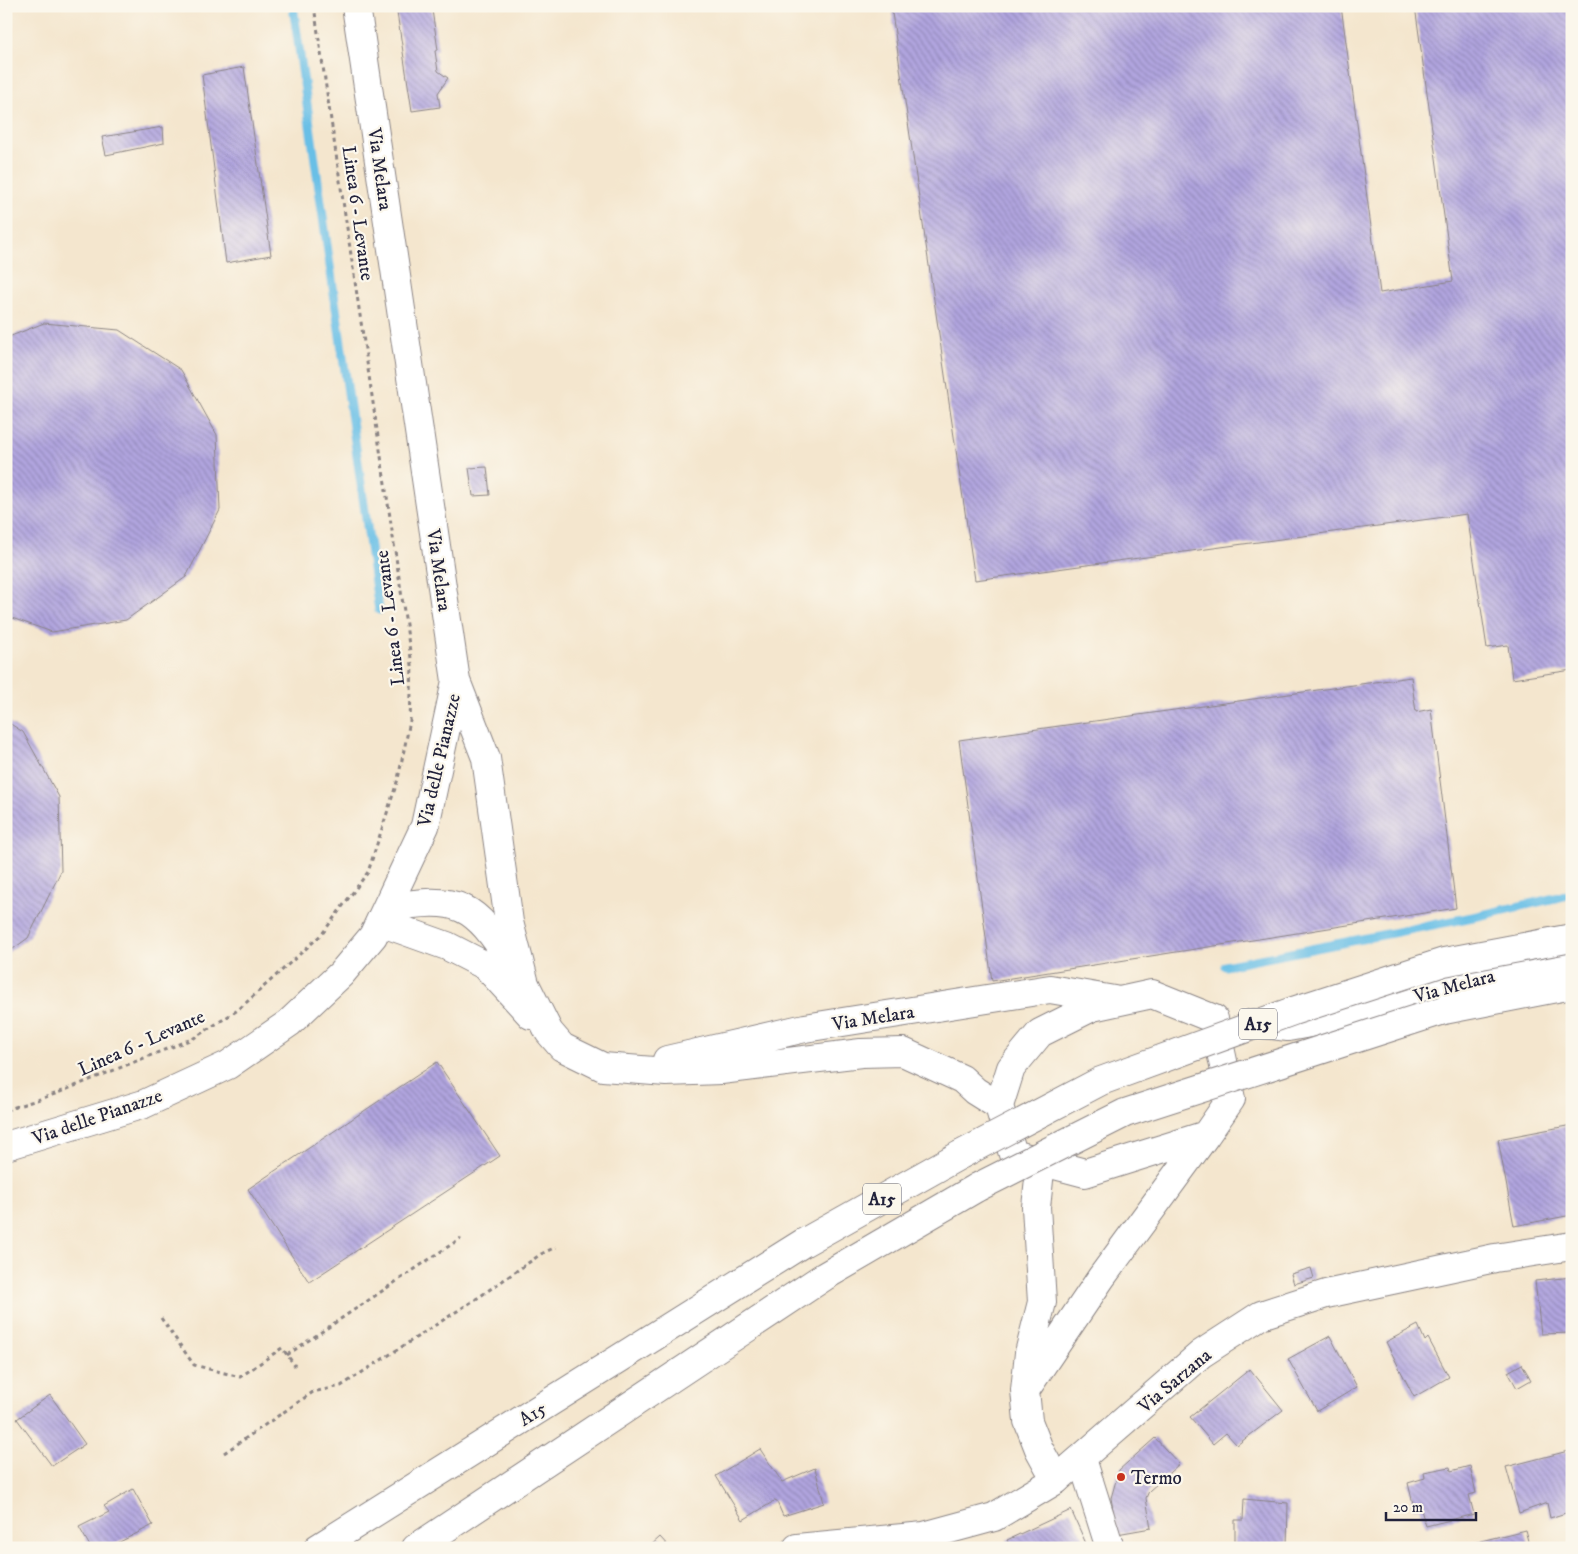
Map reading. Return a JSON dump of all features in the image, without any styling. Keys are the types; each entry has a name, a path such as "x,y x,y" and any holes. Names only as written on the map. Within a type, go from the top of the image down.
{"main road":[{"name":"Via Melara","path":"356,6 456,681 486,758 509,922 525,984 549,1032 562,1047 581,1058 603,1067 666,1072 721,1070 861,1053 903,1052 962,1079 975,1091 999,1106 1011,1068 1040,1033 1092,1008 1152,994 1214,1020 1288,1027 1338,1018 1419,994 1527,967 1572,958"},
{"name":"Via delle Pianazze","path":"6,1146 144,1104 228,1065 289,1023 335,980 373,936 425,826 456,681"},
{"path":"384,915 422,902 453,905 469,911 494,935 525,984"},
{"path":"384,915 486,966 549,1032"},
{"name":"A15","path":"318,1548 803,1243 960,1155 1101,1081 1293,1011 1444,962 1572,938"},
{"name":"A15","path":"416,1548 825,1276 978,1187 1125,1113 1444,1010 1572,985"},
{"name":"Via Melara","path":"628,1068 805,1028 1050,989 1120,1001"},
{"name":"Via Melara","path":"1026,1390 1106,1270 1231,1100 1292,1047 1338,1018"},
{"path":"1214,1020 1231,1100"},
{"path":"999,1106 1013,1154 1085,1173 1206,1135"},
{"path":"1042,1162 1036,1207 1042,1302 1029,1353 1026,1390 1028,1421 1039,1449 1056,1480"},
{"name":"Via Sarzana","path":"797,1548 924,1536 994,1517 1056,1480 1201,1354 1260,1315 1326,1294 1495,1258 1572,1246"},
{"path":"1082,1459 1110,1548"}],"path":[{"name":"Linea 6 - Levante","path":"6,1110 54,1094 194,1038 238,1010 322,934 368,872 398,779 410,721 412,665 314,6"},
{"path":"287,1355 461,1238"},
{"path":"224,1453 313,1392 341,1386 479,1298 541,1254 556,1247"},
{"path":"161,1318 194,1365 240,1376 282,1348 295,1366"}],"building":[{"path":"396,6 429,6 428,10 432,10 438,50 435,51 438,71 448,78 438,93 440,107 412,111"},
{"path":"891,6 1341,6 1380,293 1453,281 1415,6 1572,6 1572,670 1512,679 1508,645 1487,648 1467,514 975,580"},
{"path":"244,67 271,255 226,263 202,75"},
{"path":"163,127 164,143 106,155 102,137"},
{"path":"44,323 119,330 181,370 217,435 220,510 186,577 126,620 52,632 6,616 6,338"},
{"path":"487,467 490,495 473,496 469,468"},
{"path":"1411,677 1416,712 1431,709 1456,908 992,981 959,740"},
{"path":"6,721 23,732 59,797 61,871 28,938 6,954"},
{"path":"437,1062 500,1156 309,1282 248,1189"},
{"path":"1572,1125 1572,1215 1514,1226 1498,1139"},
{"path":"1311,1268 1314,1278 1294,1284 1291,1274"},
{"path":"1572,1277 1572,1333 1541,1334 1535,1281"},
{"path":"1418,1325 1425,1341 1428,1338 1449,1377 1414,1397 1386,1342"},
{"path":"1330,1336 1357,1387 1317,1411 1288,1359"},
{"path":"1522,1364 1531,1380 1517,1388 1508,1372"},
{"path":"1250,1369 1283,1410 1237,1445 1226,1433 1213,1444 1190,1417"},
{"path":"50,1395 85,1444 52,1466 17,1419"},
{"path":"1155,1438 1179,1464 1149,1491 1146,1498 1151,1528 1117,1534 1111,1498 1119,1470"},
{"path":"760,1449 782,1482 815,1468 824,1503 783,1516 776,1500 743,1520 716,1476"},
{"path":"1572,1450 1572,1511 1550,1518 1547,1503 1519,1513 1506,1467"},
{"path":"1470,1466 1476,1493 1469,1495 1474,1514 1426,1526 1420,1507 1414,1508 1408,1483 1425,1478 1424,1472 1450,1467 1451,1471"},
{"path":"133,1489 153,1525 108,1548 91,1548 79,1527 109,1512 104,1506"},
{"path":"1244,1499 1288,1503 1287,1548 1235,1548 1235,1520 1243,1520"},
{"path":"1071,1510 1088,1548 1011,1548 1007,1540"},
{"path":"1525,1530 1530,1548 1475,1548 1473,1543"},
{"path":"660,1537 670,1548 648,1548"}],"waterway":[{"path":"293,6 379,610"},
{"path":"1225,966 1478,916 1572,894"}],"place":[{"name":"Termo","path":"1121,1477"}]}
